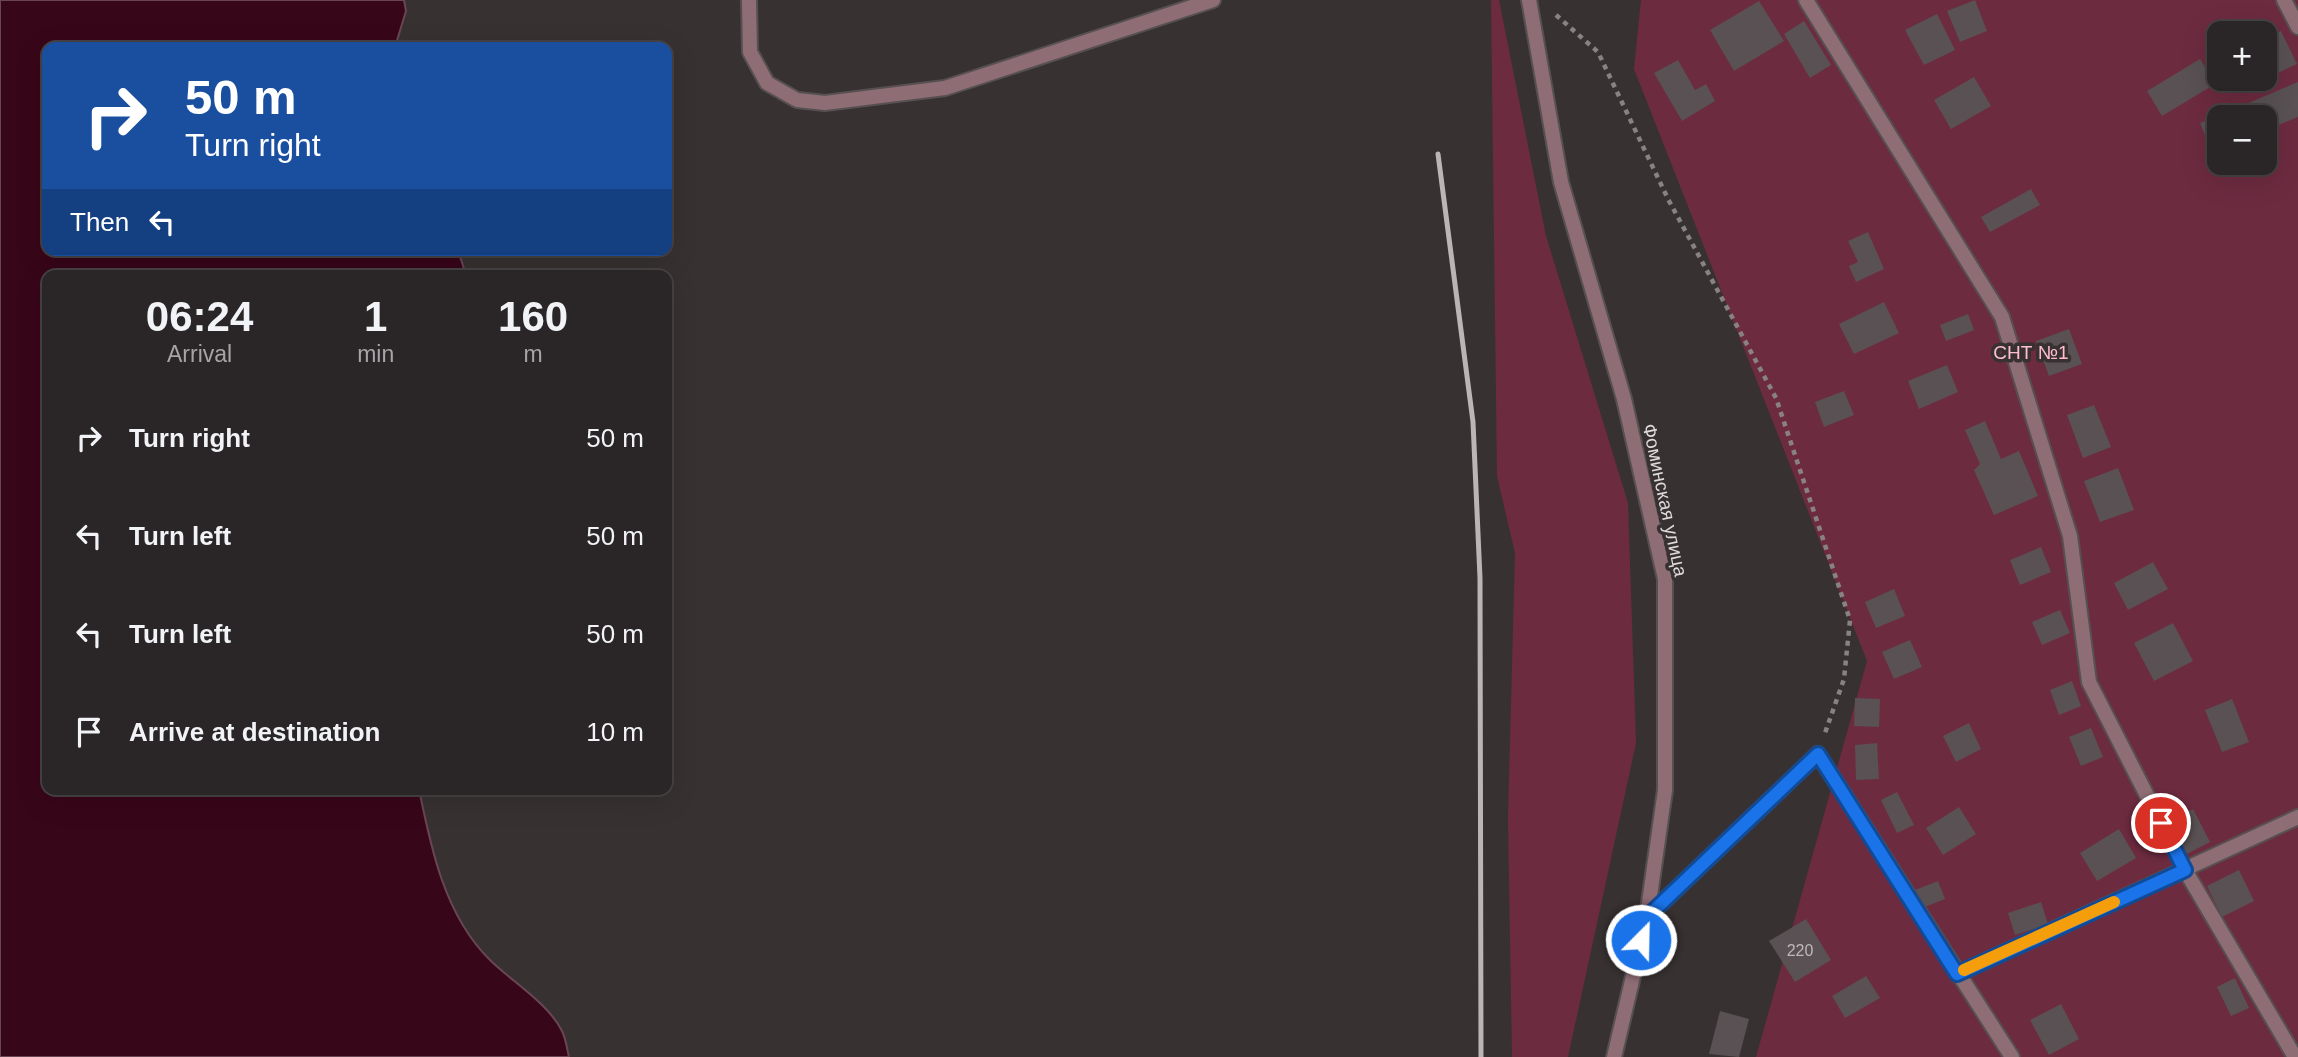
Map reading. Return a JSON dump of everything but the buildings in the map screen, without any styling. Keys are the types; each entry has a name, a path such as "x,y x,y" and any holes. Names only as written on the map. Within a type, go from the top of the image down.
{"street":[{"path":"750,0 750,52 767,83 797,100 825,103 946,88 1213,0"},
{"name":"Фоминская улица","path":"1530,0 1562,182 1624,399 1665,579 1665,790 1647,917 1614,1057"},
{"path":"1806,0 2002,317 2070,536 2089,682 2185,870 2295,1057"},
{"path":"2284,0 2298,27"},
{"path":"1647,917 1818,754 2012,1057"},
{"path":"1957,974 2298,817"}],"path":[{"path":"1550,9 1598,52 1668,199 1776,398 1850,620 1844,679 1818,754"}],"green space":[{"path":"1491,0 1499,0 1546,236 1628,503 1636,743 1568,1057 1512,1057 1508,818 1515,553 1497,476"},
{"name":"СНТ №1","path":"1641,0 2298,0 2298,1057 1756,1057 1867,661 1634,69"}],"shaded area":[{"path":"0,0 404,0 406,11 397,42 42,42 42,256 460,256 464,270 42,270 42,795 420,795 442,880 462,923 490,960 539,1002 556,1021 563,1034 569,1057 0,1057"}],"railway":[{"path":"1438,154 1473,422 1480,578 1481,1057"}],"slow traffic":[{"path":"1964,970 2114,902"}],"route":[{"path":"1641,940 1647,917 1818,754 1957,974 2185,870 2161,823"}]}
